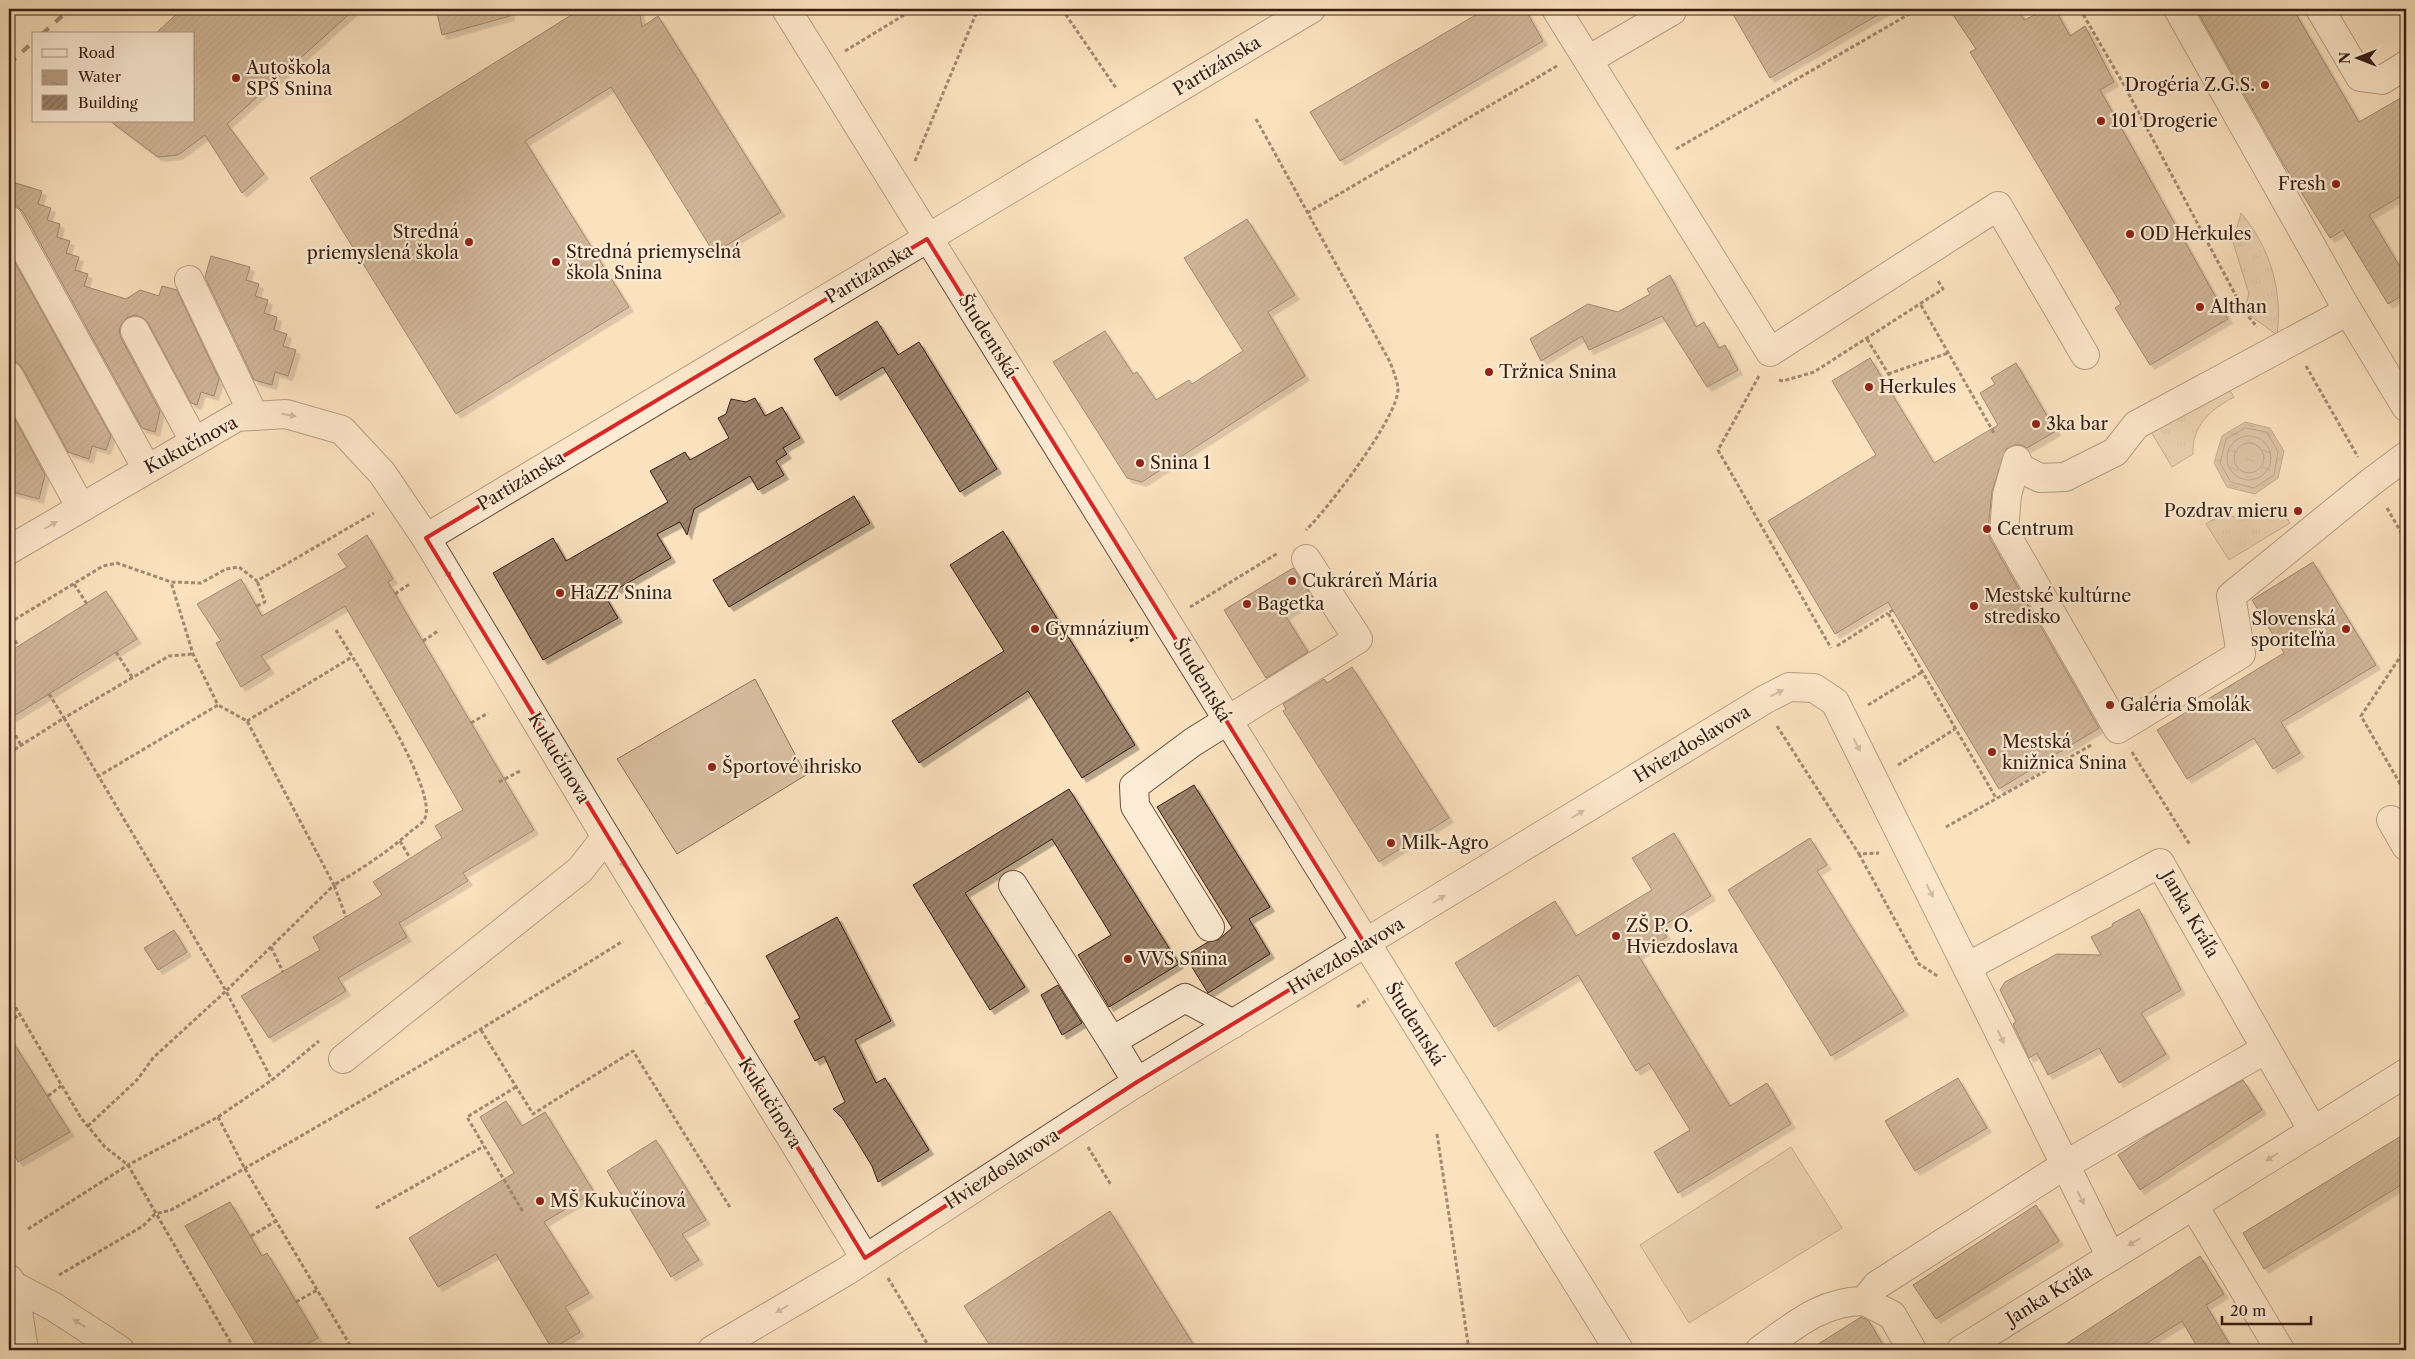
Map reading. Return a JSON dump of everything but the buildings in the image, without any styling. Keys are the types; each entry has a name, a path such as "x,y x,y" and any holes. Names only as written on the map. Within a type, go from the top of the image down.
{"street":[{"name":"Študentská","path":"786,9 1227,720 1612,1348"},
{"path":"1556,9 1577,61 1652,163 1770,352 1998,206 2085,355"},
{"path":"1577,61 1672,11 1671,9"},
{"path":"2178,9 2348,311 2406,407"},
{"path":"2320,9 2360,77 2382,80 2406,65"},
{"name":"Partizánska","path":"426,538 1306,10"},
{"path":"9,220 147,469"},
{"path":"189,280 254,416"},
{"path":"2348,311 2136,425 2115,452 2065,477 2040,478 2021,465 2006,495 2004,531 2118,729 2241,654 2231,596 2371,482 2406,456"},
{"path":"135,331 194,441"},
{"path":"9,376 80,508"},
{"name":"Kukučínova","path":"11,542 80,508 237,417 286,414 342,430 382,473 426,538 606,837 869,1256"},
{"path":"1210,927 1135,806 1134,786 1193,742 1358,640 1304,546"},
{"name":"Hviezdoslavova","path":"869,1256 1138,1082 1757,704 1789,687 1814,688 1839,710"},
{"name":"Janka Kráľa","path":"1839,710 1874,779 1956,974 2065,1165 2111,1256"},
{"path":"2391,820 2406,846"},
{"path":"343,1059 580,870 606,837"},
{"name":"Janka Kráľa","path":"1956,974 2160,863 2313,1131"},
{"path":"1013,885 1138,1082"},
{"path":"1112,1041 1185,998 1233,1024"},
{"path":"1864,1301 1877,1285 2065,1165 2266,1048"},
{"name":"Janka Kráľa","path":"1972,1347 2111,1256 2406,1073"},
{"path":"2194,1206 2280,1350"},
{"path":"712,1350 869,1256"},
{"path":"12,1282 24,1350"},
{"path":"12,1282 120,1350"},
{"path":"1760,1350 1819,1310 1846,1301 1864,1301 1892,1315 1912,1350"}],"path":[{"path":"840,54 914,9"},
{"path":"915,163 978,9"},
{"path":"1062,9 1116,88"},
{"path":"1652,163 1918,9"},
{"path":"2080,9 2124,85 2244,312 2268,341 2306,366 2406,541"},
{"path":"1307,213 1577,61"},
{"path":"1256,118 1390,362 1398,390 1386,423 1316,520 1304,546"},
{"path":"1814,372 1921,305 1943,289"},
{"path":"1921,305 1994,433"},
{"path":"1867,339 1891,378 1885,382"},
{"path":"1888,374 1948,353"},
{"path":"1761,373 1718,450 1831,648"},
{"path":"258,581 380,509"},
{"path":"1196,603 1280,552"},
{"path":"9,623 103,566 117,563 172,582 201,583 226,568 239,567 258,581 265,602 257,606"},
{"path":"172,582 193,654 218,705 247,721 334,885 346,917"},
{"path":"395,594 412,583"},
{"path":"74,584 86,604"},
{"path":"1837,646 1893,610"},
{"path":"1888,613 1996,798"},
{"path":"9,629 18,646"},
{"path":"88,1126 137,1080 153,1058 226,991 334,885 361,869 400,841 424,820 427,808 424,790 404,745 336,630"},
{"path":"423,641 438,631"},
{"path":"1130,641 1142,633"},
{"path":"2406,648 2361,716 2406,794"},
{"path":"116,652 132,677"},
{"path":"9,753 169,656 193,654"},
{"path":"247,721 352,657"},
{"path":"1839,710 1922,672"},
{"path":"49,694 226,991 272,1080"},
{"path":"98,778 218,705"},
{"path":"471,723 488,713"},
{"path":"1775,723 1860,854 1919,964 1956,974"},
{"path":"9,724 21,745"},
{"path":"1874,779 1955,729"},
{"path":"1946,827 2118,729 2190,846"},
{"path":"499,782 520,771"},
{"path":"400,841 410,858"},
{"path":"1860,854 1888,853"},
{"path":"59,1274 143,1226 155,1214 172,1210 245,1169 481,1030 623,941"},
{"path":"271,947 283,972"},
{"path":"9,996 61,1086 88,1126 105,1147 128,1165 235,1350"},
{"path":"1357,1007 1370,998"},
{"path":"9,1022 20,1015"},
{"path":"481,1030 533,1114 633,1051 732,1209"},
{"path":"48,1096 61,1086"},
{"path":"516,1087 467,1117 523,1212"},
{"path":"28,1229 128,1165 218,1117 245,1169 353,1350"},
{"path":"1437,1134 1469,1350"},
{"path":"376,1208 484,1146"},
{"path":"251,1236 276,1221"},
{"path":"869,1256 931,1350"},
{"path":"296,1302 317,1290"},
{"path":"642,1345 645,1350"}],"highlighted area":[{"path":"927,239 1365,944 1137,1082 865,1258 426,538"}],"green space":[{"path":"2241,213 2260,240 2272,270 2278,302 2277,335 2244,311 2249,294 2233,242"},
{"path":"2226,384 2234,397 2217,407 2204,419 2193,444 2193,454 2172,467 2150,430"},
{"path":"2283,512 2290,523 2229,560 2206,524 2224,513 2239,518 2254,519"},
{"name":"Športové ihrisko","path":"755,679 806,775 677,854 617,759"},
{"path":"1791,1147 1842,1228 1689,1323 1640,1245"}],"water":[{"path":"2245,422 2270,428 2284,451 2278,478 2255,494 2227,487 2214,463 2222,436"}],"railway":[{"path":"44,32 70,9"},
{"path":"9,64 32,43"}],"place":[{"name":"Autoškola SPŠ Snina","path":"236,78"},
{"name":"Drogéria Z.G.S.","path":"2265,85"},
{"name":"101 Drogerie","path":"2101,121"},
{"name":"Fresh","path":"2336,184"},
{"name":"OD Herkules","path":"2130,234"},
{"name":"Stredná priemyslená škola","path":"469,242"},
{"name":"Stredná priemyselná škola Snina","path":"556,262"},
{"name":"Althan","path":"2200,307"},
{"name":"Tržnica Snina","path":"1489,372"},
{"name":"Herkules","path":"1869,387"},
{"name":"3ka bar","path":"2036,424"},
{"name":"Snina 1","path":"1140,463"},
{"name":"Pozdrav mieru","path":"2298,511"},
{"name":"Centrum","path":"1987,529"},
{"name":"Cukráreň Mária","path":"1292,581"},
{"name":"HaZZ Snina","path":"560,593"},
{"name":"Bagetka","path":"1247,604"},
{"name":"Mestské kultúrne stredisko","path":"1974,606"},
{"name":"Gymnázium","path":"1035,629"},
{"name":"Slovenská sporiteľňa","path":"2346,629"},
{"name":"Galéria Smolák","path":"2110,705"},
{"name":"Mestská knižnica Snina","path":"1992,752"},
{"name":"Športové ihrisko","path":"712,767"},
{"name":"Milk-Agro","path":"1391,843"},
{"name":"ZŠ P. O. Hviezdoslava","path":"1616,936"},
{"name":"VVS Snina","path":"1128,959"},
{"name":"MŠ Kukučínová","path":"540,1201"}]}
